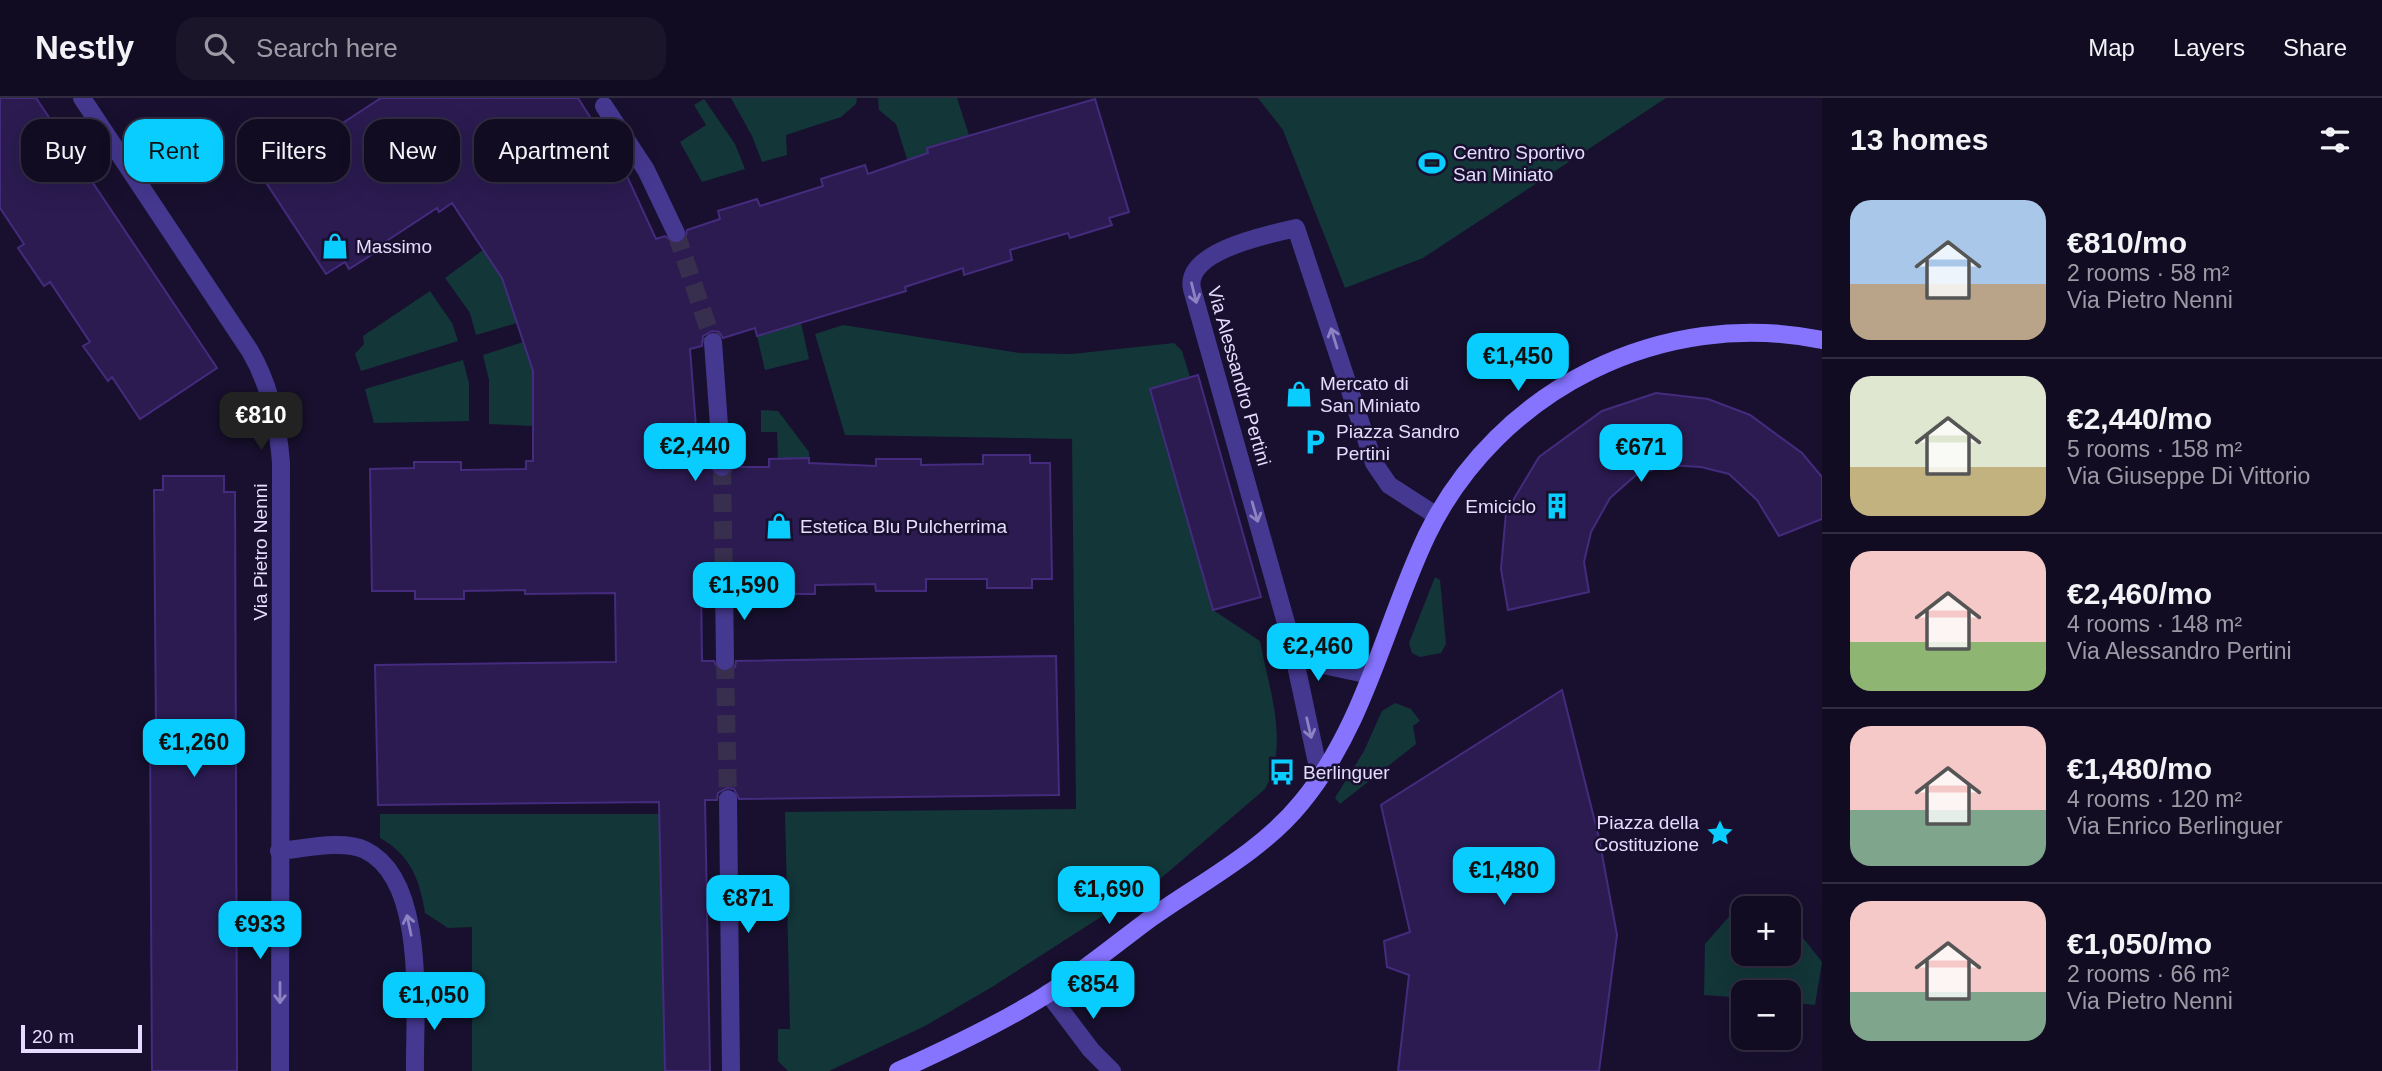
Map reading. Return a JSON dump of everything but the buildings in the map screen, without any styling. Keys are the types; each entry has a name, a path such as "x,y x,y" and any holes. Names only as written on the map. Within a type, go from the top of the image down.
{"street":[{"name":"Via Pietro Nenni","path":"82,98 250,351 266,384 275,418 281,463 280,1071"},
{"path":"604,106 664,202 676,233"},
{"name":"Via Alessandro Pertini","path":"1320,777 1290,637 1192,289 1191,275 1200,262 1232,247 1296,228 1374,463 1389,485 1437,516"},
{"path":"898,1071 1048,993 1275,829 1301,804 1346,731 1437,516 1466,471 1504,430 1549,394 1595,367 1657,345 1701,336 1770,334 1822,340"},
{"path":"713,342 723,467"},
{"path":"724,584 725,661"},
{"path":"1290,637 1328,666 1370,676"},
{"path":"728,799 731,1071"},
{"path":"279,851 354,847 379,860 391,875 405,905 413,946 415,1071"},
{"path":"1048,993 1091,1051 1112,1071"}],"green space":[{"path":"731,98 857,98 856,104 841,117 786,135 787,155 762,162 752,136"},
{"path":"878,98 957,98 969,135 927,147 929,156 908,162 896,124 879,110"},
{"name":"Centro Sportivo San Miniato","path":"1258,98 1666,98 1423,258 1345,288 1283,130"},
{"path":"704,99 735,144 745,169 702,182 680,142 706,125 694,105"},
{"path":"483,250 502,278 517,323 476,335 470,313 445,278"},
{"path":"430,291 452,323 458,341 361,371 355,354 364,344 363,336"},
{"path":"801,323 809,359 765,370 757,336"},
{"path":"843,325 1019,353 1072,354 1174,343 1182,351 1190,377 1151,389 1213,610 1260,641 1275,716 1276,754 1265,789 1160,879 992,987 925,1026 829,1071 788,1071 778,1061 778,1029 790,1029 785,812 1076,809 1072,439 845,435 815,334"},
{"path":"523,342 533,371 533,426 489,424 489,380 483,355"},
{"path":"463,360 469,383 469,421 374,423 365,389"},
{"path":"761,410 778,411 809,452 809,458 778,459 777,432 761,432"},
{"path":"1435,577 1440,580 1446,644 1441,653 1420,657 1412,653 1409,643"},
{"path":"1395,703 1411,709 1420,721 1413,726 1416,744 1340,804 1335,798 1364,751 1382,711"},
{"path":"380,814 659,814 665,1071 472,1071 472,927 448,928 425,913 417,880 407,861 380,838"},
{"path":"1731,914 1731,966 1801,966 1801,935 1822,962 1815,1005 1801,1003 1801,980 1731,980 1731,997 1704,995 1705,944"}],"tunnel":[{"path":"676,233 713,342"},
{"path":"722,467 724,584"},
{"path":"725,661 728,799"}],"place":[{"name":"Centro Sportivo San Miniato","path":"1432,163"},
{"name":"Massimo","path":"335,246"},
{"name":"Mercato di San Miniato","path":"1299,394"},
{"name":"Piazza Sandro Pertini","path":"1315,442"},
{"name":"Emiciclo","path":"1557,506"},
{"name":"Estetica Blu Pulcherrima","path":"779,526"},
{"name":"Berlinguer","path":"1282,772"},
{"name":"Piazza della Costituzione","path":"1720,833"}]}
